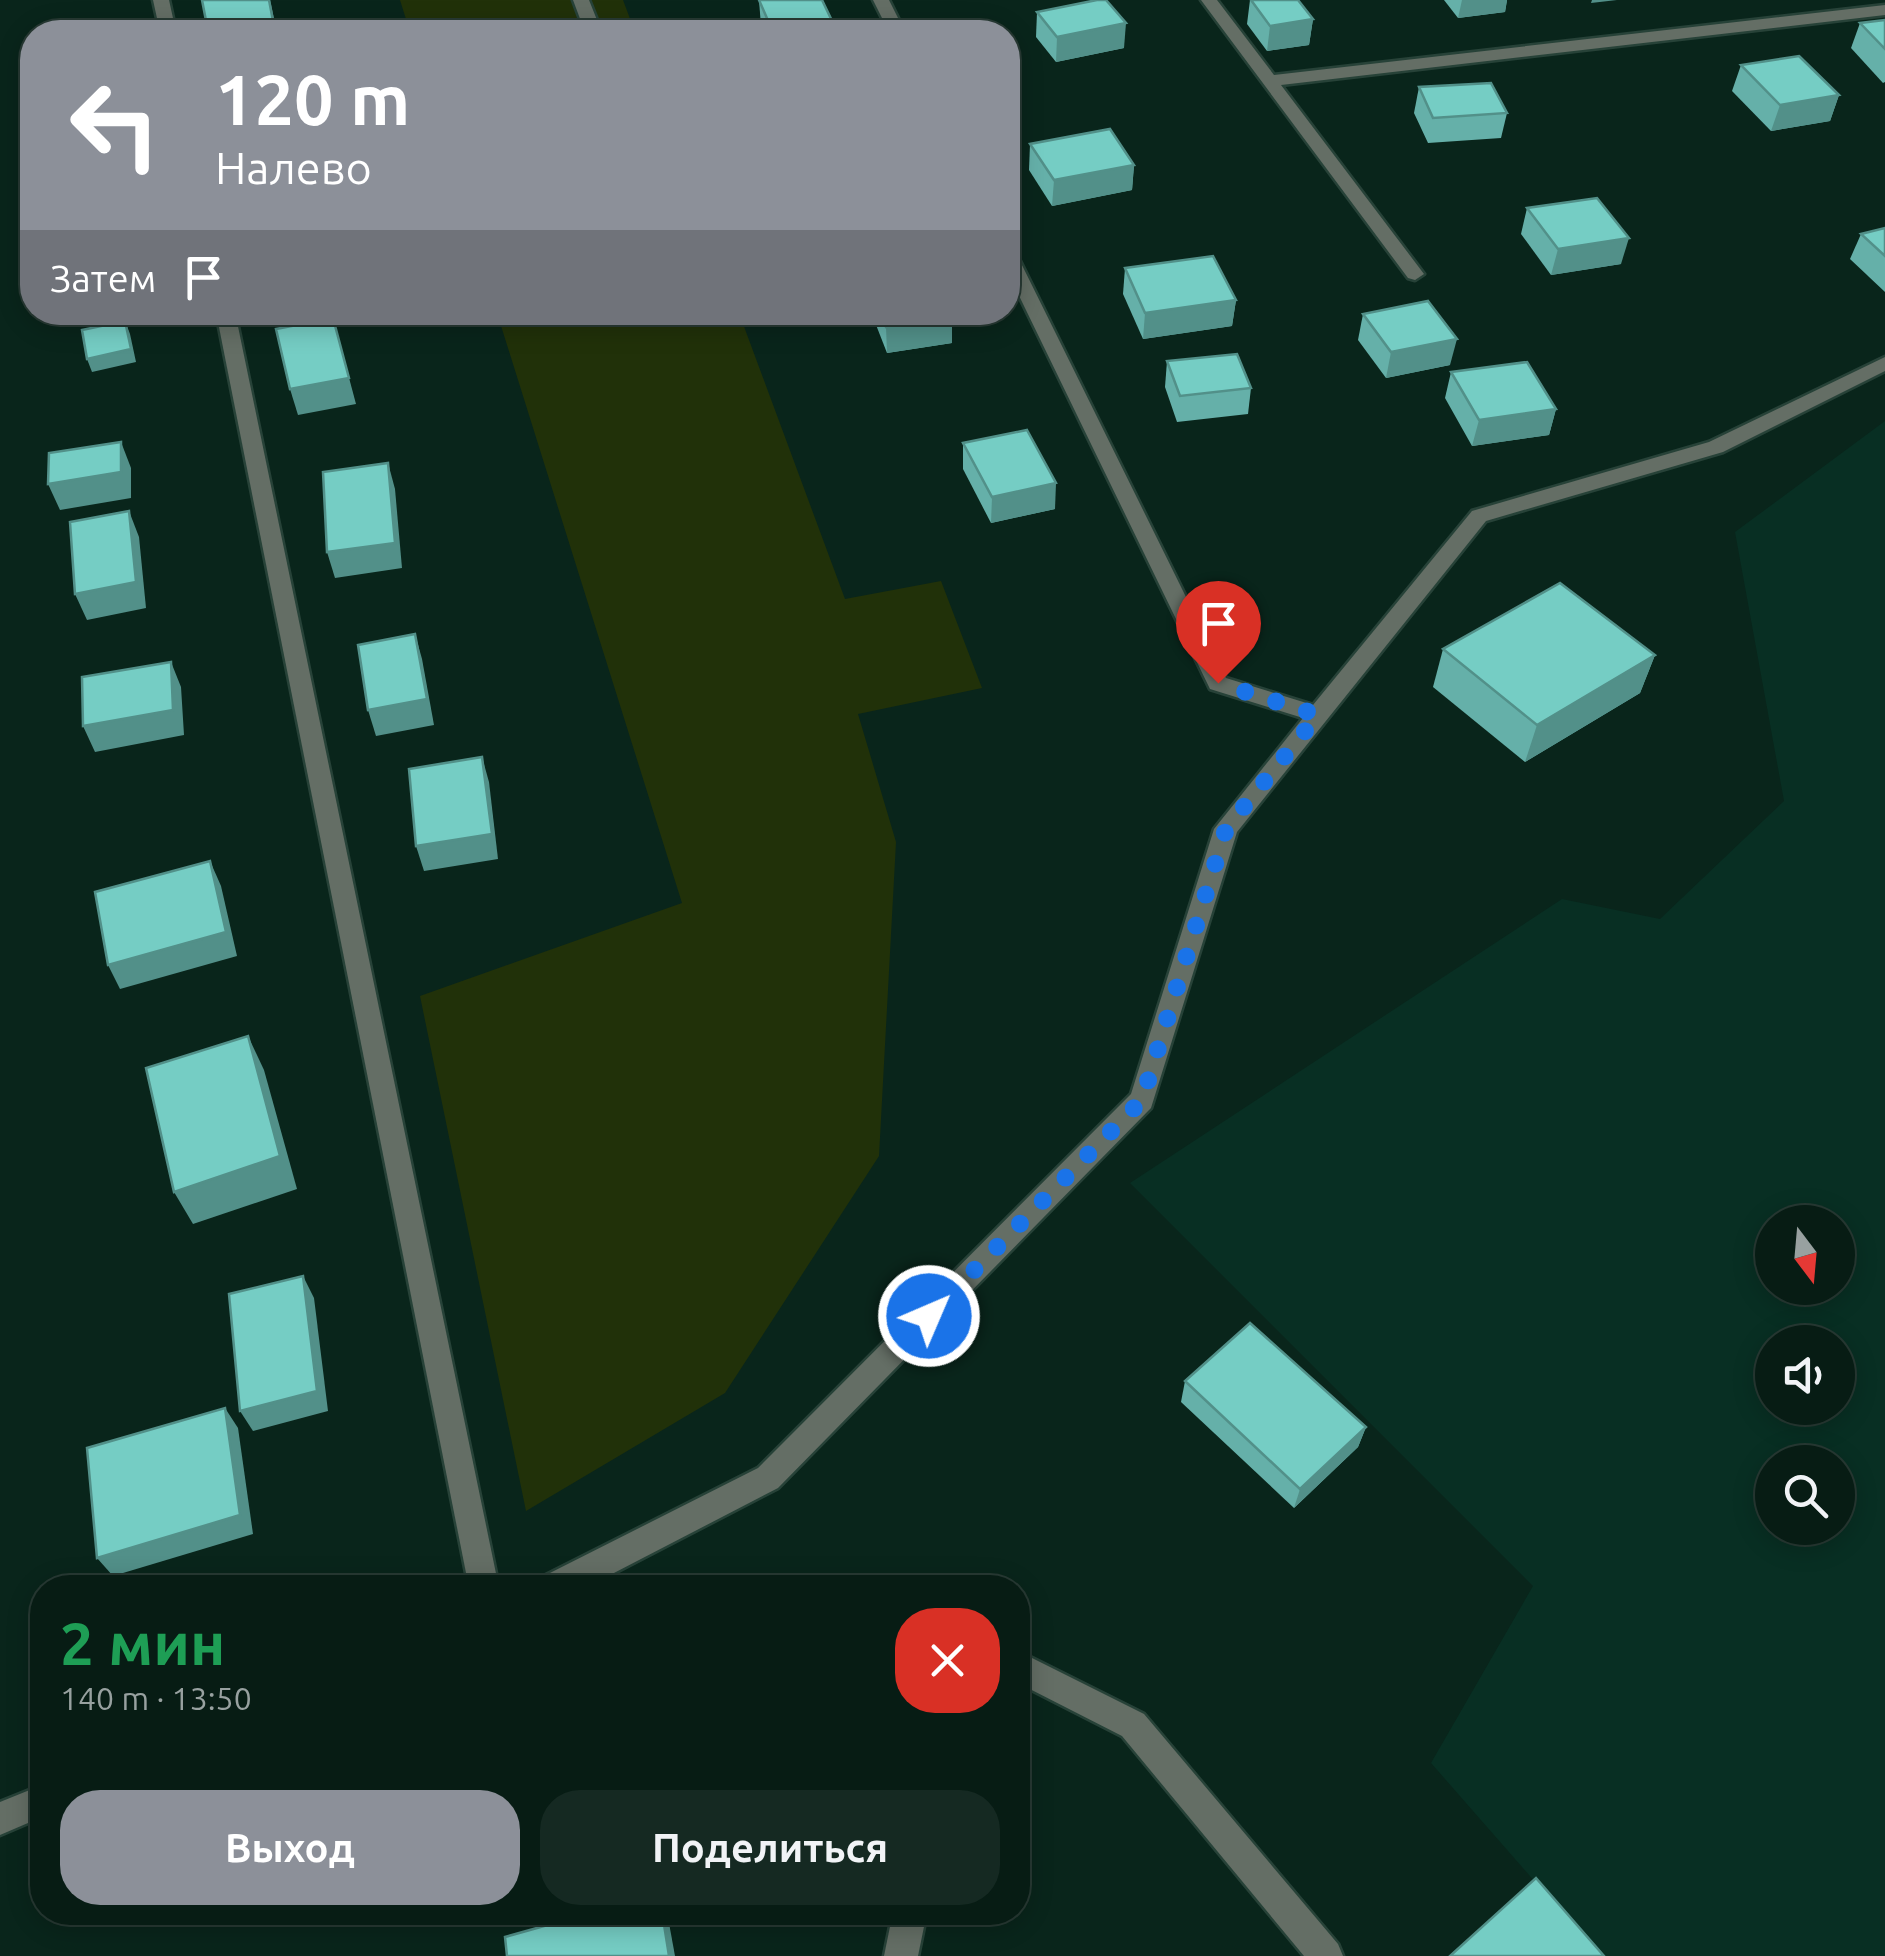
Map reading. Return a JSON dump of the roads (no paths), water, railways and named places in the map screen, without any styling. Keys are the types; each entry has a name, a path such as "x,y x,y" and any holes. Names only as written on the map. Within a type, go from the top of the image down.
{"street":[{"path":"1209,0 1415,274"},
{"path":"1268,81 1885,10"},
{"path":"1020,279 1218,683 1318,715"},
{"path":"228,325 481,1575"},
{"path":"579,1575 768,1478 1142,1100 1226,829 1479,516 1716,447 1885,363"},
{"path":"1030,1673 1132,1725 1326,1956"},
{"path":"0,1819 30,1807"},
{"path":"901,1956 907,1925"}]}
